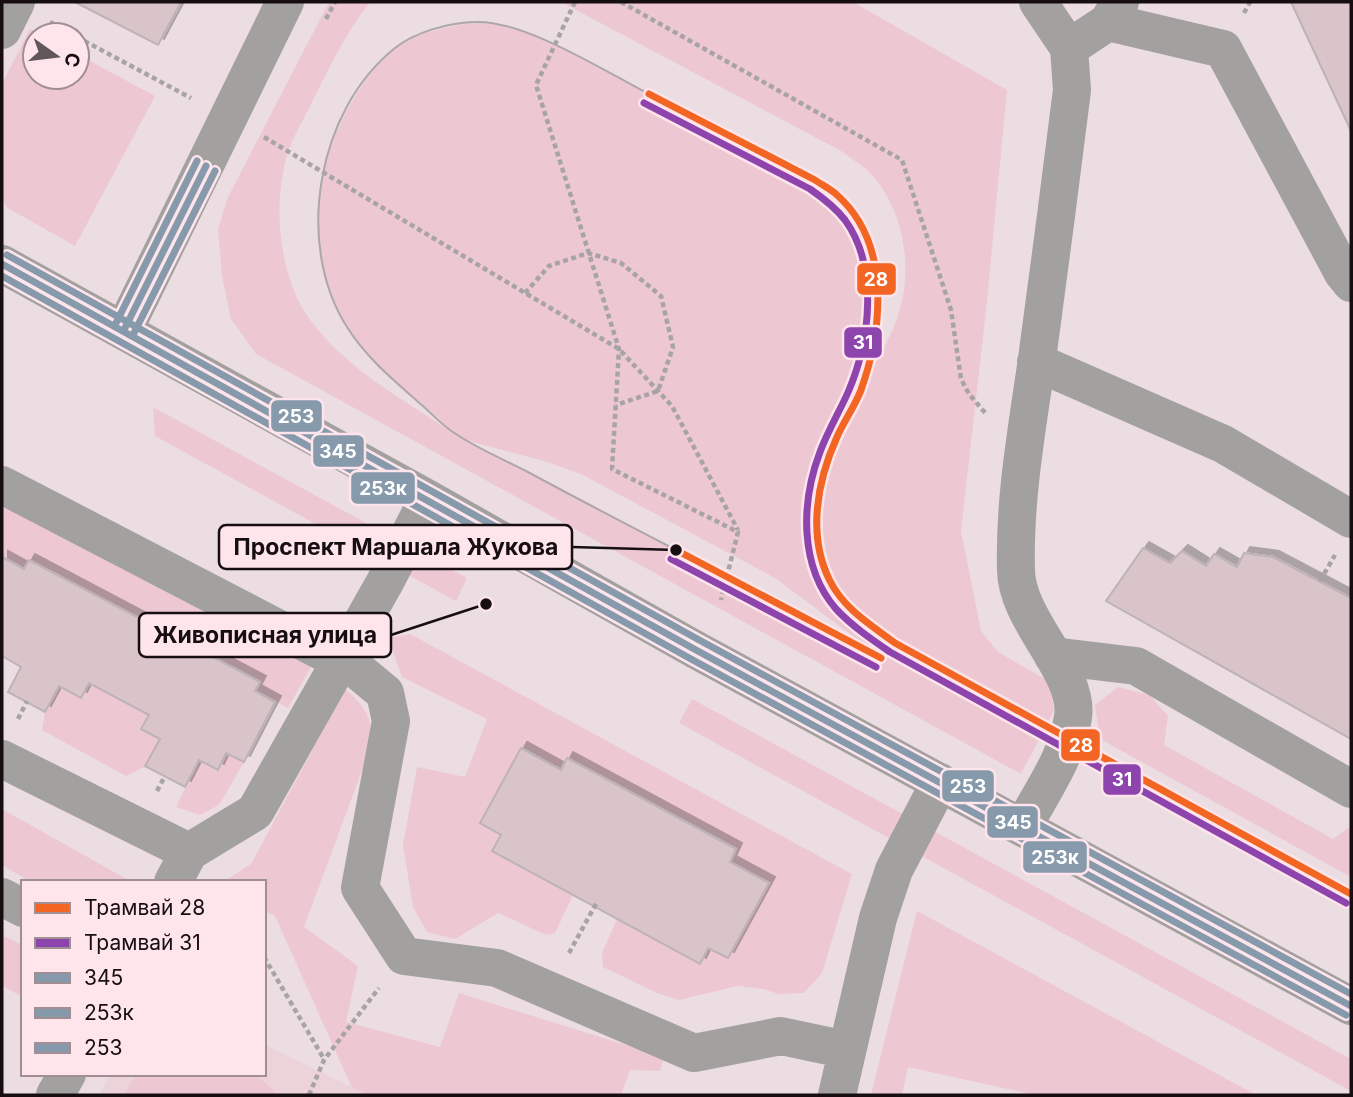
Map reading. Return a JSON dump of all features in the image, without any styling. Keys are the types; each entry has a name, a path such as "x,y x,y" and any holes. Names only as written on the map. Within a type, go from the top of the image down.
{"street":[{"path":"2,30 16,2"},
{"path":"124,330 285,2"},
{"path":"1023,827 1069,737 1074,713 1068,682 1025,608 1015,574 1021,456 1072,90 1069,48 1038,2"},
{"path":"1069,48 1114,12 1223,49 1343,273 1351,283"},
{"path":"2,264 429,499 696,650 1351,1006"},
{"path":"1036,362 1223,444 1351,519"},
{"path":"2,485 356,669 386,693 391,721 360,888 404,956 497,968 694,1053 781,1036 847,1050"},
{"path":"2,759 181,867 255,812 429,499"},
{"path":"1053,656 1136,667 1351,789"},
{"path":"837,1095 878,918 894,870 940,782"},
{"path":"2,897 21,907"},
{"path":"55,1095 66,1076"}],"path":[{"path":"575,2 536,85 618,349 612,469 738,532"},
{"path":"621,2 902,160 951,310 961,379 969,394 1021,456"},
{"path":"263,137 618,349 672,406 738,532 722,600"},
{"path":"525,293 549,266 589,253 621,263 661,296 673,347 658,391"},
{"path":"616,405 658,391"},
{"path":"548,990 597,902"},
{"path":"309,1095 324,1060 404,956"},
{"path":"266,960 324,1060"}],"shaded area":[{"path":"329,2 370,2 337,54 288,152 280,193 281,239 285,262 300,303 325,338 357,368 449,430 378,367 357,343 340,316 323,271 317,219 320,193 332,142 343,118 369,75 390,52 414,37 471,23 510,27 539,37 569,52 815,180 850,211 870,247 879,289 876,336 862,388 895,323 905,283 901,230 888,198 878,183 867,170 841,151 561,2 853,2 1007,90 961,531 981,631 998,652 1050,682 1054,710 1021,774 256,354 231,319 222,276 218,229 228,197","holes":["469,441 581,474 775,578 881,657"]},
{"path":"21,47 21,91 91,91 91,62 155,96 75,246 6,207 2,198 2,84"},
{"path":"153,407 467,578 456,601 155,436"},
{"path":"2,501 312,665 288,708 255,691 260,681 29,560 24,569 2,557"},
{"path":"410,634 852,874 822,973 804,993 779,994 737,986 679,1000 657,993 603,967 602,953 617,919 699,964 708,948 728,958 769,883 730,862 736,848 567,758 561,770 522,748 481,823 501,835 492,852 573,895 555,933 546,935 498,913 455,939 427,932 413,907 403,845 417,767 465,777 487,719 402,677 388,638"},
{"path":"89,683 149,715 141,729 160,739 146,766 126,776 42,730 45,712 58,686 81,698"},
{"path":"1118,687 1149,695 1168,716 1164,745 1333,839 1351,826 1351,877 1100,739 1095,705"},
{"path":"345,689 367,714 371,728 371,746 304,927 358,966 346,1022 440,1047 459,993 664,1057 660,1071 630,1070 621,1095 368,1095 352,1088 275,916 266,912 266,880 226,880 251,864"},
{"path":"692,699 1351,1059 1351,1091 679,723"},
{"path":"226,753 244,762 219,805 200,815 176,807 199,760 217,770"},
{"path":"2,809 128,880 28,880 2,865"},
{"path":"917,911 1256,1095 1035,1095 908,1067 902,1095 871,1095"},
{"path":"2,935 21,944 21,996 2,986"},
{"path":"266,1045 368,1095 100,1095 108,1076 266,1076"},
{"path":"136,1076 256,1076 275,1091 276,1095 123,1095"}],"building":[{"path":"75,2 181,2 158,45"},
{"path":"1291,2 1351,2 1351,131"},
{"path":"1143,548 1170,563 1182,551 1206,566 1214,554 1237,567 1244,553 1273,557 1351,598 1351,739 1106,601"},
{"path":"2,557 24,569 29,560 260,682 255,691 275,702 244,762 226,753 218,770 199,760 185,787 145,766 160,739 141,729 149,715 89,683 81,698 59,686 45,712 8,692 21,667 2,656"},
{"path":"521,748 561,770 567,758 736,849 730,862 769,883 728,958 708,948 700,964 492,851 501,835 480,823"}],"tram line":[{"path":"649,94 539,37 494,23 453,24 422,33 395,48 368,74 347,106 332,142 322,180 318,219 321,257 331,294 355,339 393,379 443,425 464,439 676,550"},
{"name":"28","path":"649,94 829,189 854,215 867,237 878,287 874,340 861,390 830,454 817,509 823,564 830,581 843,600 859,616 895,643 1351,894"},
{"name":"31","path":"644,103 810,189 837,211 856,239 867,281 866,327 849,390 820,452 809,492 807,512 807,533 815,573 836,609 855,627 890,652 1346,903"},
{"name":"28","path":"676,550 881,658"},
{"name":"31","path":"671,559 876,667"}],"transit line":[{"name":"253","path":"115,325 197,161"},
{"name":"345","path":"124,330 206,166"},
{"name":"253к","path":"133,335 215,171"},
{"name":"253","path":"7,255 701,641 1351,994"},
{"name":"345","path":"2,264 696,650 1351,1006"},
{"name":"253к","path":"2,276 691,659 1346,1015"}],"place":[{"name":"Проспект Маршала Жукова","path":"676,550"},
{"name":"Живописная улица","path":"486,604"}]}
